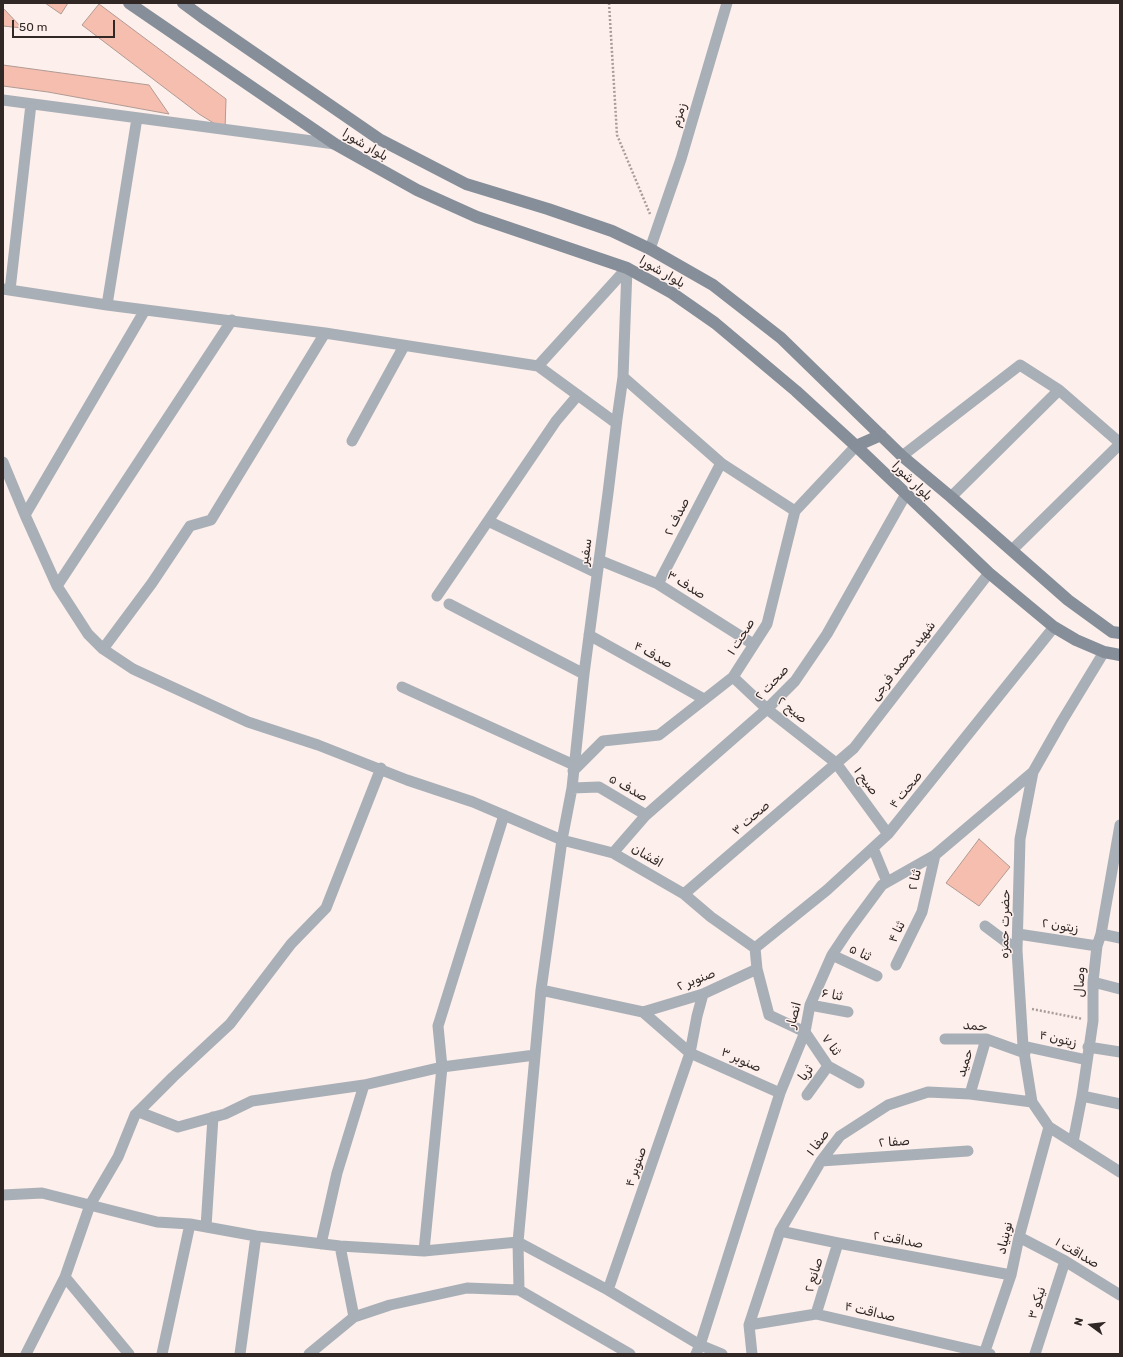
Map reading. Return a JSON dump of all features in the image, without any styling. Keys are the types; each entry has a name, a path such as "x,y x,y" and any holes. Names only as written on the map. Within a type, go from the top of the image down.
{"main road":[{"name":"بلوار شورا","path":"129,3 335,144 417,190 477,217 627,268 672,293 715,323 796,391 989,573 1054,627 1076,640 1104,652 1120,655"},
{"name":"بلوار شورا","path":"184,3 379,139 466,184 548,209 612,231 650,249 714,285 781,338 902,456 1068,600 1112,632 1120,633"},
{"path":"856,446 881,435"}],"street":[{"name":"زمزم","path":"650,249 681,159 727,3"},
{"path":"3,100 335,144"},
{"path":"31,104 7,289 107,305 325,333 538,366 616,423"},
{"path":"107,305 137,118"},
{"path":"538,366 627,268"},
{"name":"سفیر","path":"518,1290 518,1242 535,1055 562,840 572,788 584,674 623,377 627,268"},
{"path":"25,515 145,310"},
{"path":"57,586 232,320"},
{"path":"103,649 152,583 190,526 211,520 325,333"},
{"path":"352,441 404,346"},
{"path":"902,456 1020,365 1058,390 1120,444 1012,550"},
{"path":"623,377 721,463 795,511"},
{"path":"951,497 1058,390"},
{"path":"437,596 556,420 578,395"},
{"name":"صحت ۱","path":"573,768 603,741 659,735 733,676 767,624 795,511 856,446"},
{"name":"افشان","path":"3,462 57,586 88,634 103,649 133,669 248,722 318,745 381,768 408,780 504,814 562,840 612,853 684,894 711,917 755,948"},
{"name":"صدف ۲","path":"658,584 721,463"},
{"name":"صحت ۲","path":"612,853 646,815 767,709 795,681 827,634 906,494"},
{"path":"488,521 597,573"},
{"name":"صدف ۳","path":"599,560 658,584 753,644"},
{"name":"شهید محمد فرجی","path":"836,763 854,748 989,573"},
{"path":"449,604 584,674"},
{"name":"صحت ۴","path":"755,948 827,890 888,834 1054,627"},
{"name":"صدف ۴","path":"589,636 704,699"},
{"name":"حضرت حمزه","path":"1104,652 1033,772 1020,839 1017,950 1024,1049 1032,1102 1049,1127 1120,1172"},
{"name":"صبح ۲","path":"733,676 767,709 836,763"},
{"path":"402,686 573,768"},
{"name":"صبح ۱","path":"836,763 888,834"},
{"name":"صحت ۳","path":"684,894 836,763"},
{"path":"26,1354 65,1277 90,1205 118,1157 136,1115 173,1077 230,1024 291,944 326,908 381,768"},
{"name":"انصار","path":"698,1349 780,1093 805,1032 810,1005 832,955 882,885 935,855 1033,772"},
{"name":"صدف ۵","path":"572,788 599,787 646,815"},
{"path":"424,1251 442,1067 438,1026 504,814"},
{"name":"وصال","path":"1073,1142 1082,1096 1093,1021 1093,982 1097,946 1116,868 1120,825"},
{"path":"873,848 887,882"},
{"name":"ثنا ۲","path":"922,912 935,855"},
{"name":"ثنا ۴","path":"896,965 922,912"},
{"path":"985,926 1017,950"},
{"name":"زیتون ۲","path":"1018,934 1097,946"},
{"path":"1101,934 1120,938"},
{"path":"755,948 757,969 769,1015 805,1032"},
{"name":"ثنا ۵","path":"832,955 877,976"},
{"name":"صنوبر ۲","path":"643,1012 703,994 757,969"},
{"path":"1093,982 1120,989"},
{"path":"542,990 643,1012"},
{"name":"صنوبر ۴","path":"608,1290 690,1053 703,994"},
{"name":"ثنا ۶","path":"810,1005 848,1012"},
{"name":"صنوبر ۳","path":"643,1012 690,1053 780,1093"},
{"name":"ثنا ۷","path":"805,1032 828,1066 858,1083"},
{"name":"حمد","path":"945,1039 986,1039 1024,1049"},
{"name":"حمید","path":"970,1094 986,1039"},
{"path":"1088,1047 1120,1052"},
{"name":"زیتون ۴","path":"1024,1049 1087,1060"},
{"path":"139,1112 178,1127 225,1114 252,1101 364,1085 442,1067 535,1055"},
{"name":"ثریا","path":"807,1095 828,1066"},
{"path":"321,1244 337,1173 364,1085"},
{"name":"صفا ۱","path":"752,1354 749,1324 780,1231 821,1162 840,1136 888,1105 928,1092 970,1094 1032,1102"},
{"path":"1082,1096 1120,1104"},
{"path":"206,1227 213,1118"},
{"name":"نوبنیاد","path":"986,1353 1011,1275 1019,1237 1049,1127"},
{"name":"صفا ۲","path":"821,1162 968,1151"},
{"path":"3,1195 42,1193 157,1222 190,1224 256,1236 340,1246 424,1251 518,1242 608,1290 698,1349 722,1354"},
{"path":"162,1354 190,1224"},
{"name":"صداقت ۲","path":"780,1231 1011,1275"},
{"path":"240,1354 256,1236"},
{"name":"صداقت ۱","path":"1019,1237 1065,1261 1120,1294"},
{"name":"صانع ۲","path":"816,1314 838,1243"},
{"path":"340,1246 354,1317"},
{"name":"نیکو ۳","path":"1035,1354 1065,1261"},
{"path":"65,1277 129,1354"},
{"path":"309,1354 354,1317 390,1305 467,1288 518,1290 630,1354"},
{"name":"صداقت ۴","path":"749,1324 816,1314 986,1353"}],"path":[{"path":"609,3 617,135 652,220 656,234"},
{"path":"1020,1007 1093,1021"}],"building":[{"path":"45,3 68,3 61,14"},
{"path":"99,4 226,99 225,130 199,114 82,25"},
{"path":"3,8 22,28 3,26"},
{"path":"3,65 149,85 169,114 48,92 3,86"},
{"path":"979,839 1010,867 979,906 946,883"}]}
